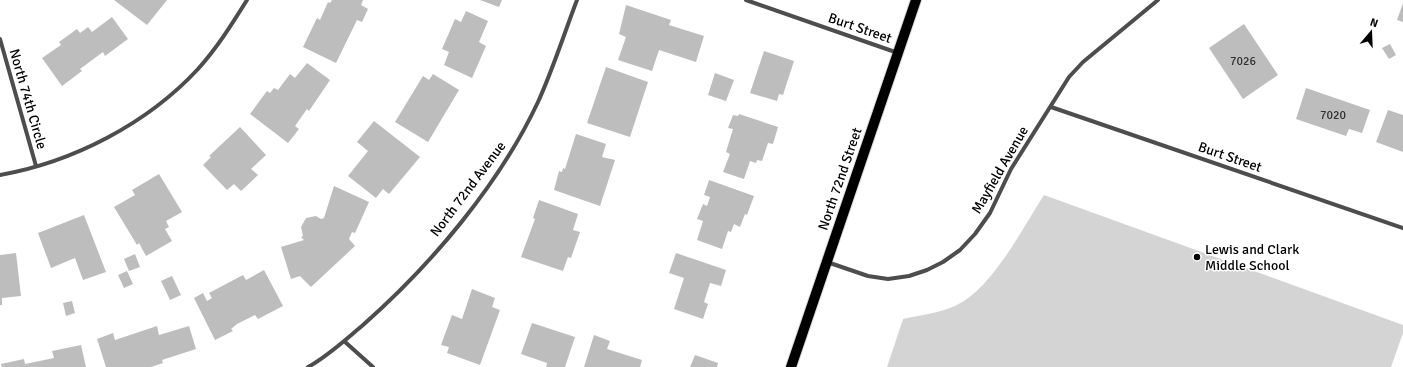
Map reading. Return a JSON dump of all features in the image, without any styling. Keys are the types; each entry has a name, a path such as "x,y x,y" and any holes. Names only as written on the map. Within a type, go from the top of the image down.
{"main road":[{"name":"North 72nd Street","path":"791,367 916,0"}],"street":[{"path":"0,175 73,155 125,128 166,99 197,69 225,35 248,0"},
{"name":"North 72nd Avenue","path":"308,367 344,341 383,307 408,282 453,232 492,180 516,144 538,102 577,0"},
{"name":"Burt Street","path":"746,0 898,53"},
{"name":"Mayfield Avenue","path":"826,262 868,276 888,279 909,276 927,270 943,262 960,250 975,234 990,213 1011,169 1070,77 1083,62 1158,0"},
{"name":"North 74th Circle","path":"0,39 36,166"},
{"name":"Burt Street","path":"1051,107 1403,228"},
{"path":"344,341 373,367"}],"shaded area":[{"name":"Lewis and Clark Middle School","path":"1044,195 1403,325 1403,333 1391,367 887,367 903,319 930,314 957,305 983,285 1006,256"}],"building":[{"path":"114,0 167,0 147,25"},
{"path":"332,0 363,0 361,5 368,9 362,22 357,20 336,63 303,47 317,18 320,20 328,2 330,3"},
{"path":"480,0 502,0 499,7"},
{"path":"1403,3 1403,22 1397,20"},
{"path":"626,5 671,20 669,25 704,36 696,62 659,50 652,71 618,60 626,37 619,34"},
{"path":"466,11 488,21 479,42 486,46 472,78 444,65 449,52 442,49 455,19 461,22"},
{"path":"112,17 128,39 105,56 103,52 80,69 82,71 62,86 42,58 61,45 59,42 77,29 80,33 88,27 92,32"},
{"path":"1244,24 1278,75 1243,99 1209,48"},
{"path":"1390,44 1396,55 1389,59 1382,48"},
{"path":"764,51 794,61 783,95 779,94 777,101 750,93"},
{"path":"307,63 330,80 309,111 307,109 295,126 299,129 288,143 250,114 267,91 270,93 274,88 278,90 290,74 295,78"},
{"path":"606,67 648,82 630,137 587,123"},
{"path":"715,73 734,80 726,101 708,95"},
{"path":"433,74 459,90 428,142 395,122 423,76 429,80"},
{"path":"1306,88 1370,110 1362,133 1349,129 1346,136 1296,119"},
{"path":"1388,110 1403,115 1403,152 1376,142"},
{"path":"739,114 778,127 773,144 768,143 762,161 757,160 756,163 750,161 744,179 723,172 730,154 726,152 733,129 728,128 733,115 738,116"},
{"path":"374,121 420,157 389,194 383,189 376,198 348,176 368,151 357,142"},
{"path":"240,127 266,155 251,169 258,175 241,191 234,184 227,190 203,165 211,157 209,156"},
{"path":"576,134 606,144 602,157 615,160 600,206 554,190 559,171 562,172 563,168 565,169"},
{"path":"159,174 182,212 166,221 169,227 165,229 172,241 146,256 139,243 137,245 114,207 135,195 132,190"},
{"path":"709,180 754,196 747,215 745,214 740,227 734,224 731,232 728,231 722,249 697,240 703,221 697,219 703,204 707,206 710,197 704,195"},
{"path":"334,186 369,202 355,233 352,232 349,239 355,246 311,287 300,276 291,279 281,247 304,240 301,237 303,236 301,227 306,218 316,216 321,219 324,218"},
{"path":"539,200 578,214 573,230 580,232 571,258 568,257 563,271 521,257 535,219 533,218"},
{"path":"84,215 106,272 83,280 75,258 51,268 38,233"},
{"path":"16,253 21,296 2,298 2,305 0,305 0,255"},
{"path":"676,253 726,270 721,286 710,283 704,302 708,304 703,319 674,309 684,278 669,273"},
{"path":"135,254 140,267 129,271 124,259"},
{"path":"264,270 283,306 258,319 255,315 237,324 231,329 233,331 215,340 194,298 203,293 207,301 212,298 209,293 243,275 246,280"},
{"path":"127,271 133,284 124,288 118,275"},
{"path":"172,276 181,295 170,300 161,281"},
{"path":"472,289 495,298 492,307 500,310 480,365 447,353 449,347 441,345 452,315 462,319"},
{"path":"72,301 75,313 66,316 63,303"},
{"path":"532,323 575,337 565,367 546,367 547,363 521,354"},
{"path":"157,326 159,335 189,326 196,349 162,360 163,363 151,367 106,367 97,339 113,333 115,340"},
{"path":"594,335 610,341 607,349 642,360 640,367 584,367"},
{"path":"81,345 86,367 2,367 1,364 24,359 25,364 54,358 52,351"},
{"path":"695,355 718,363 717,367 690,367"}],"place":[{"name":"Lewis and Clark Middle School","path":"1197,257"}]}
